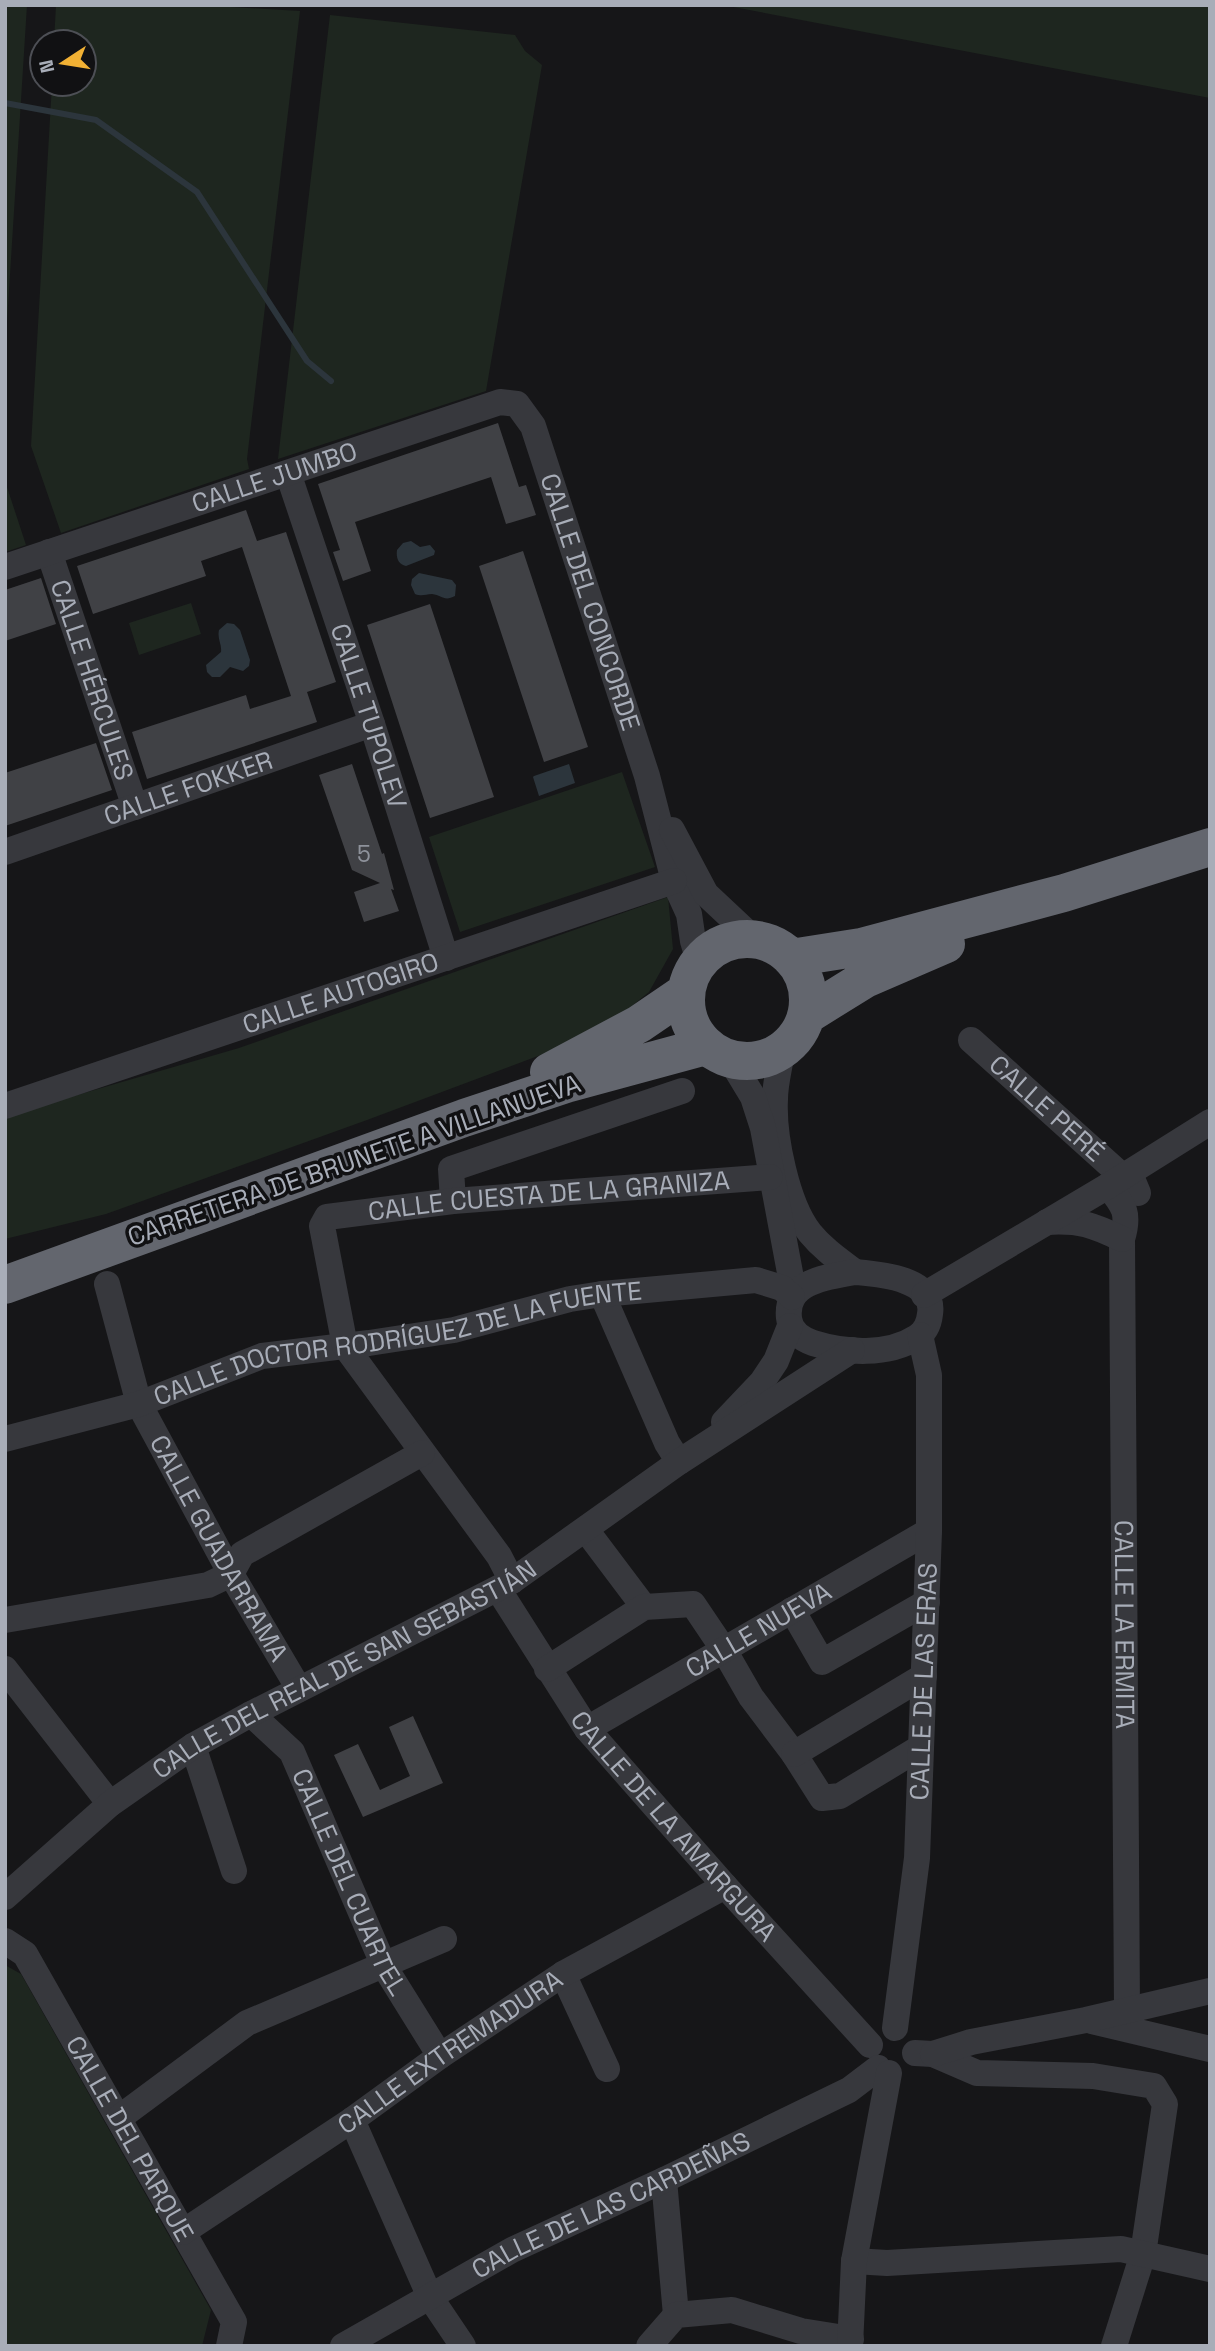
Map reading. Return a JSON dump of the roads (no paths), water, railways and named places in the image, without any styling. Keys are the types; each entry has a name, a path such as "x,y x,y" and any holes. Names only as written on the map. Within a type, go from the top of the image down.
{"highway":[{"path":"791,958 861,947 1064,893 1198,849"},
{"path":"807,1016 864,979 1064,893"},
{"path":"754,939 774,945 791,958 803,975 808,995 807,1016 793,1041 782,1051 766,1059 748,1062 718,1053 694,1031 687,1012 693,977 715,948 734,940 754,939"},
{"name":"CARRETERA DE BRUNETE A VILLANUEVA","path":"5,1262 159,1217 462,1108 543,1076 639,1024 693,977"},
{"name":"CARRETERA DE BRUNETE A VILLANUEVA","path":"5,1285 490,1110 604,1072 718,1053"}],"street":[{"name":"CALLE JUMBO","path":"5,567 500,402 517,404 533,426"},
{"name":"CALLE DEL CONCORDE","path":"533,426 647,776 674,881 689,914 693,941 693,977"},
{"name":"CALLE TUPOLEV","path":"288,472 446,958"},
{"name":"CALLE HÉRCULES","path":"49,552 135,807"},
{"name":"CALLE FOKKER","path":"5,852 372,724"},
{"name":"CALLE DEL CONCORDE","path":"647,776 677,842 706,894 754,939"},
{"name":"CALLE AUTOGIRO","path":"5,1106 674,881"},
{"name":"CALLE PERÉ","path":"971,1040 1116,1187"},
{"path":"782,1051 774,1100 780,1154 788,1189 808,1231 824,1248 855,1272"},
{"path":"718,1053 753,1097 762,1128 793,1295"},
{"path":"453,1200 451,1169 682,1091"},
{"path":"924,1294 1045,1223 1116,1187 1159,1154 1210,1122"},
{"name":"CALLE CUESTA DE LA GRANIZA","path":"327,1217 453,1200 771,1177"},
{"name":"CALLE LA ERMITA","path":"1116,1187 1123,1205 1125,1231 1127,2010"},
{"name":"CALLE DE LA AMARGURA","path":"327,1217 322,1226 345,1346 499,1556 505,1585 547,1669 587,1729 879,2062"},
{"path":"1045,1223 1073,1221 1125,1231"},
{"path":"855,1272 884,1274 912,1284 924,1294 931,1308 927,1326 920,1335 900,1346 852,1350 825,1346 805,1340 790,1326 789,1305 793,1295 824,1278 855,1272"},
{"name":"CALLE DOCTOR RODRÍGUEZ DE LA FUENTE","path":"5,1439 139,1404 262,1356 454,1330 570,1299 756,1280 782,1288 793,1295"},
{"name":"CALLE GUADARRAMA","path":"107,1284 139,1404 231,1574 299,1689"},
{"path":"602,1294 667,1443 686,1458"},
{"name":"CALLE DEL REAL DE SAN SEBASTIÁN","path":"686,1458 762,1382 776,1361 790,1326"},
{"name":"CALLE DE LAS ERAS","path":"895,2028 916,1858 924,1676 929,1531 929,1375 920,1335"},
{"name":"CALLE DEL REAL DE SAN SEBASTIÁN","path":"5,1897 110,1804 193,1746 505,1585 586,1531 686,1458 852,1350"},
{"path":"5,1620 208,1585 231,1574 242,1554 422,1452"},
{"path":"586,1531 644,1607"},
{"name":"CALLE NUEVA","path":"587,1729 929,1531"},
{"path":"792,1610 822,1662 926,1602"},
{"path":"547,1669 644,1607 692,1604 724,1650 751,1697 794,1754 822,1798 839,1796 921,1747"},
{"path":"5,1669 110,1804"},
{"path":"794,1754 924,1676"},
{"name":"CALLE DEL CUARTEL","path":"251,1714 292,1752 384,1966 440,2056"},
{"path":"193,1746 234,1871"},
{"name":"CALLE EXTREMADURA","path":"183,2232 564,1974 725,1886"},
{"path":"119,2118 247,2023 444,1939"},
{"name":"CALLE DEL PARQUE","path":"5,1941 25,1954 234,2322 229,2346"},
{"path":"564,1974 607,2069"},
{"path":"879,2062 901,2072 924,2054 1210,1991"},
{"path":"1086,2020 1210,2049"},
{"path":"649,2346 676,2315 732,2310 848,2343 854,2261 879,2062 876,2035 884,2029 895,2028 906,2032 924,2054 977,2073 1093,2076 1154,2087 1165,2104 1143,2254 1114,2346"},
{"name":"CALLE DE LAS CARDEÑAS","path":"343,2346 512,2250 849,2090 879,2062"},
{"path":"352,2120 430,2297 463,2346"},
{"path":"664,2180 676,2315"},
{"path":"854,2261 887,2263 1121,2249 1210,2269"}],"waterway":[{"path":"5,103 96,120 197,192 307,361 331,381"}]}
